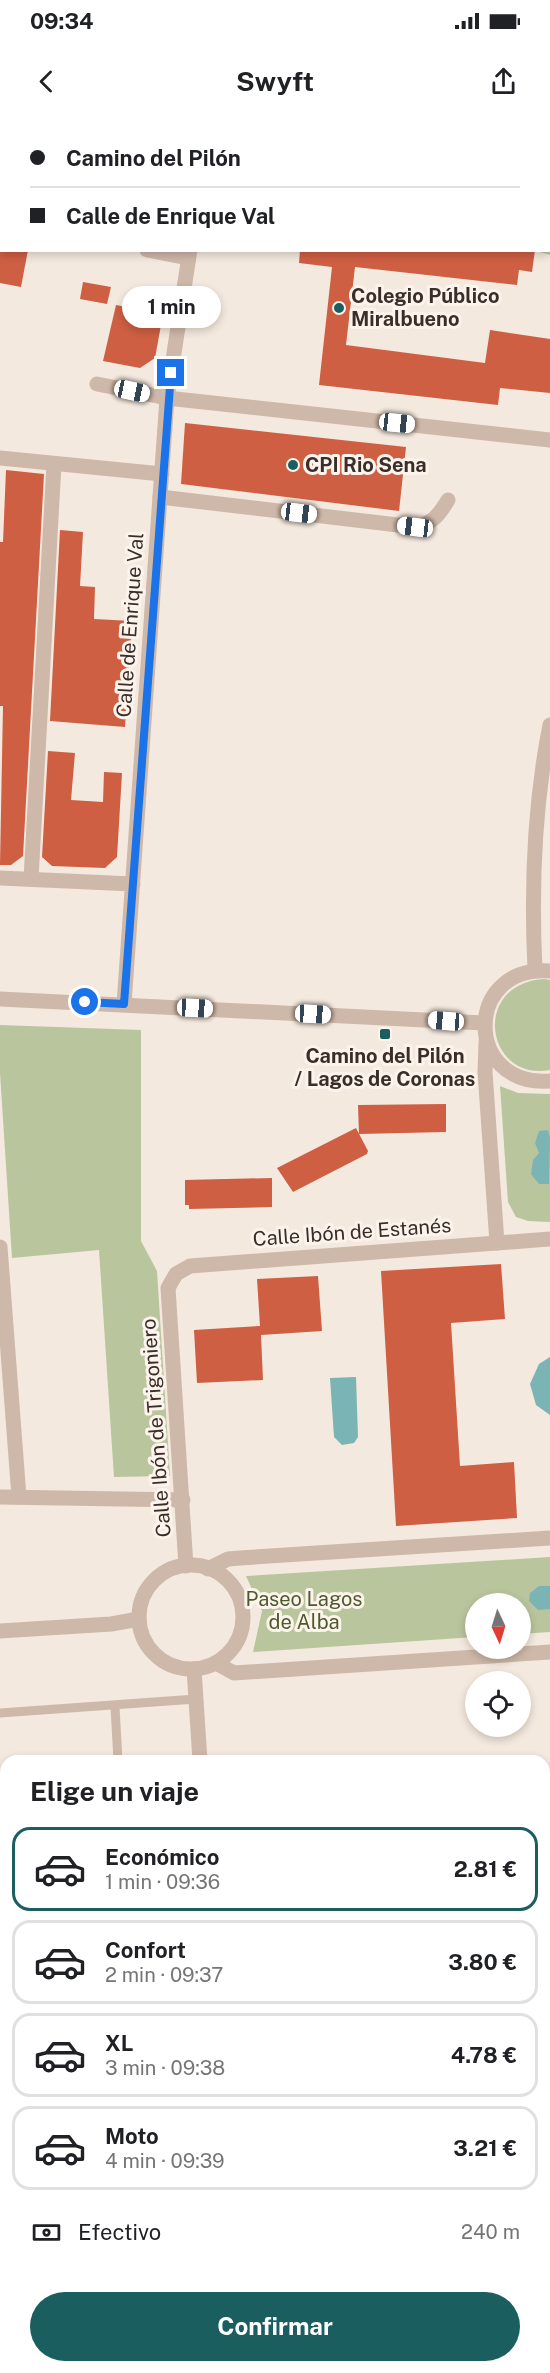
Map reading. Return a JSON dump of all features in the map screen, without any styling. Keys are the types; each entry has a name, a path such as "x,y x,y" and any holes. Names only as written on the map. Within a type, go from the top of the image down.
{"street":[{"path":"168,252 189,254"},
{"name":"Calle de Enrique Val","path":"124,1004 167,398 189,254"},
{"path":"97,384 167,398 550,440"},
{"path":"0,458 162,474"},
{"path":"31,879 54,464"},
{"path":"160,497 415,527 426,525 438,515 447,500"},
{"path":"497,1243 485,1072 484,1023 487,1007 495,993 506,982 520,974 543,971 534,865 538,806 550,725"},
{"path":"0,878 133,884"},
{"path":"0,999 484,1023"},
{"path":"486,1042 493,1057 505,1070 519,1078 536,1082 550,1081"},
{"name":"Calle Ibón de Estanés","path":"168,1288 176,1274 190,1266 550,1239"},
{"path":"0,1247 19,1497"},
{"name":"Calle Ibón de Trigoniero","path":"168,1288 186,1566"},
{"path":"0,1497 183,1500"},
{"path":"208,1569 228,1559 550,1538"},
{"path":"186,1566 208,1569 223,1577 234,1589 242,1613 238,1638 229,1652 216,1663 194,1669 167,1664 156,1656 141,1633 140,1604 147,1589 157,1578 171,1570 186,1566"},
{"path":"0,1631 111,1624 139,1619"},
{"path":"216,1663 234,1673 550,1652"},
{"path":"194,1669 200,1755"}],"lane":[{"path":"0,1713 115,1707 196,1699"},
{"path":"115,1707 118,1755"}],"green space":[{"path":"544,979 550,980 550,1070 528,1070 512,1062 500,1048 495,1031 497,1013 505,997 520,985"},
{"path":"0,1025 141,1030 141,1241 157,1271 170,1476 114,1477 99,1250 12,1258 0,1073"},
{"path":"500,1086 518,1093 550,1094 550,1222 528,1221 516,1217 508,1202"},
{"name":"Paseo Lagos de Alba","path":"550,1557 550,1632 531,1633 531,1593 465,1593 465,1638 253,1652 262,1611 246,1576"}],"water":[{"path":"548,1130 550,1138 549,1184 539,1184 531,1174 533,1160 539,1153 535,1143 539,1131"},
{"path":"550,1357 550,1415 536,1405 530,1384 539,1364"},
{"path":"356,1377 358,1437 354,1443 342,1445 334,1437 330,1378"},
{"path":"539,1586 550,1586 550,1609 538,1610 531,1603 530,1593"}],"building":[{"path":"0,252 28,252 21,287 0,283"},
{"name":"Colegio Público Miralbueno","path":"300,252 535,252 532,272 519,270 517,285 355,267 346,345 485,363 490,330 550,339 550,393 500,388 498,405 319,385 332,267 299,263"},
{"path":"83,282 111,287 107,304 80,299"},
{"path":"116,305 163,314 155,358 140,368 103,361"},
{"name":"CPI Rio Sena","path":"185,423 406,447 399,511 181,484"},
{"path":"6,470 44,474 23,856 11,865 0,865 3,706 0,706 0,542 3,542"},
{"path":"60,530 83,532 80,586 95,587 94,619 132,621 125,727 50,721"},
{"path":"48,751 75,753 71,800 103,802 104,772 122,773 117,857 105,868 52,866 42,857"},
{"path":"446,1104 446,1132 359,1134 358,1105"},
{"path":"356,1128 368,1151 367,1154 293,1192 277,1168"},
{"path":"272,1178 272,1207 189,1209 189,1205 185,1205 185,1180"},
{"path":"501,1264 505,1319 451,1323 460,1466 514,1462 517,1518 396,1526 381,1271"},
{"path":"318,1276 322,1331 261,1335 263,1380 197,1383 194,1330 260,1326 257,1279"}],"place":[{"name":"Colegio Público Miralbueno","path":"339,308"},
{"name":"CPI Rio Sena","path":"293,465"},
{"name":"Camino del Pilón / Lagos de Coronas","path":"385,1034"}],"route":[{"path":"85,1002 124,1004 167,398 171,373"}]}
